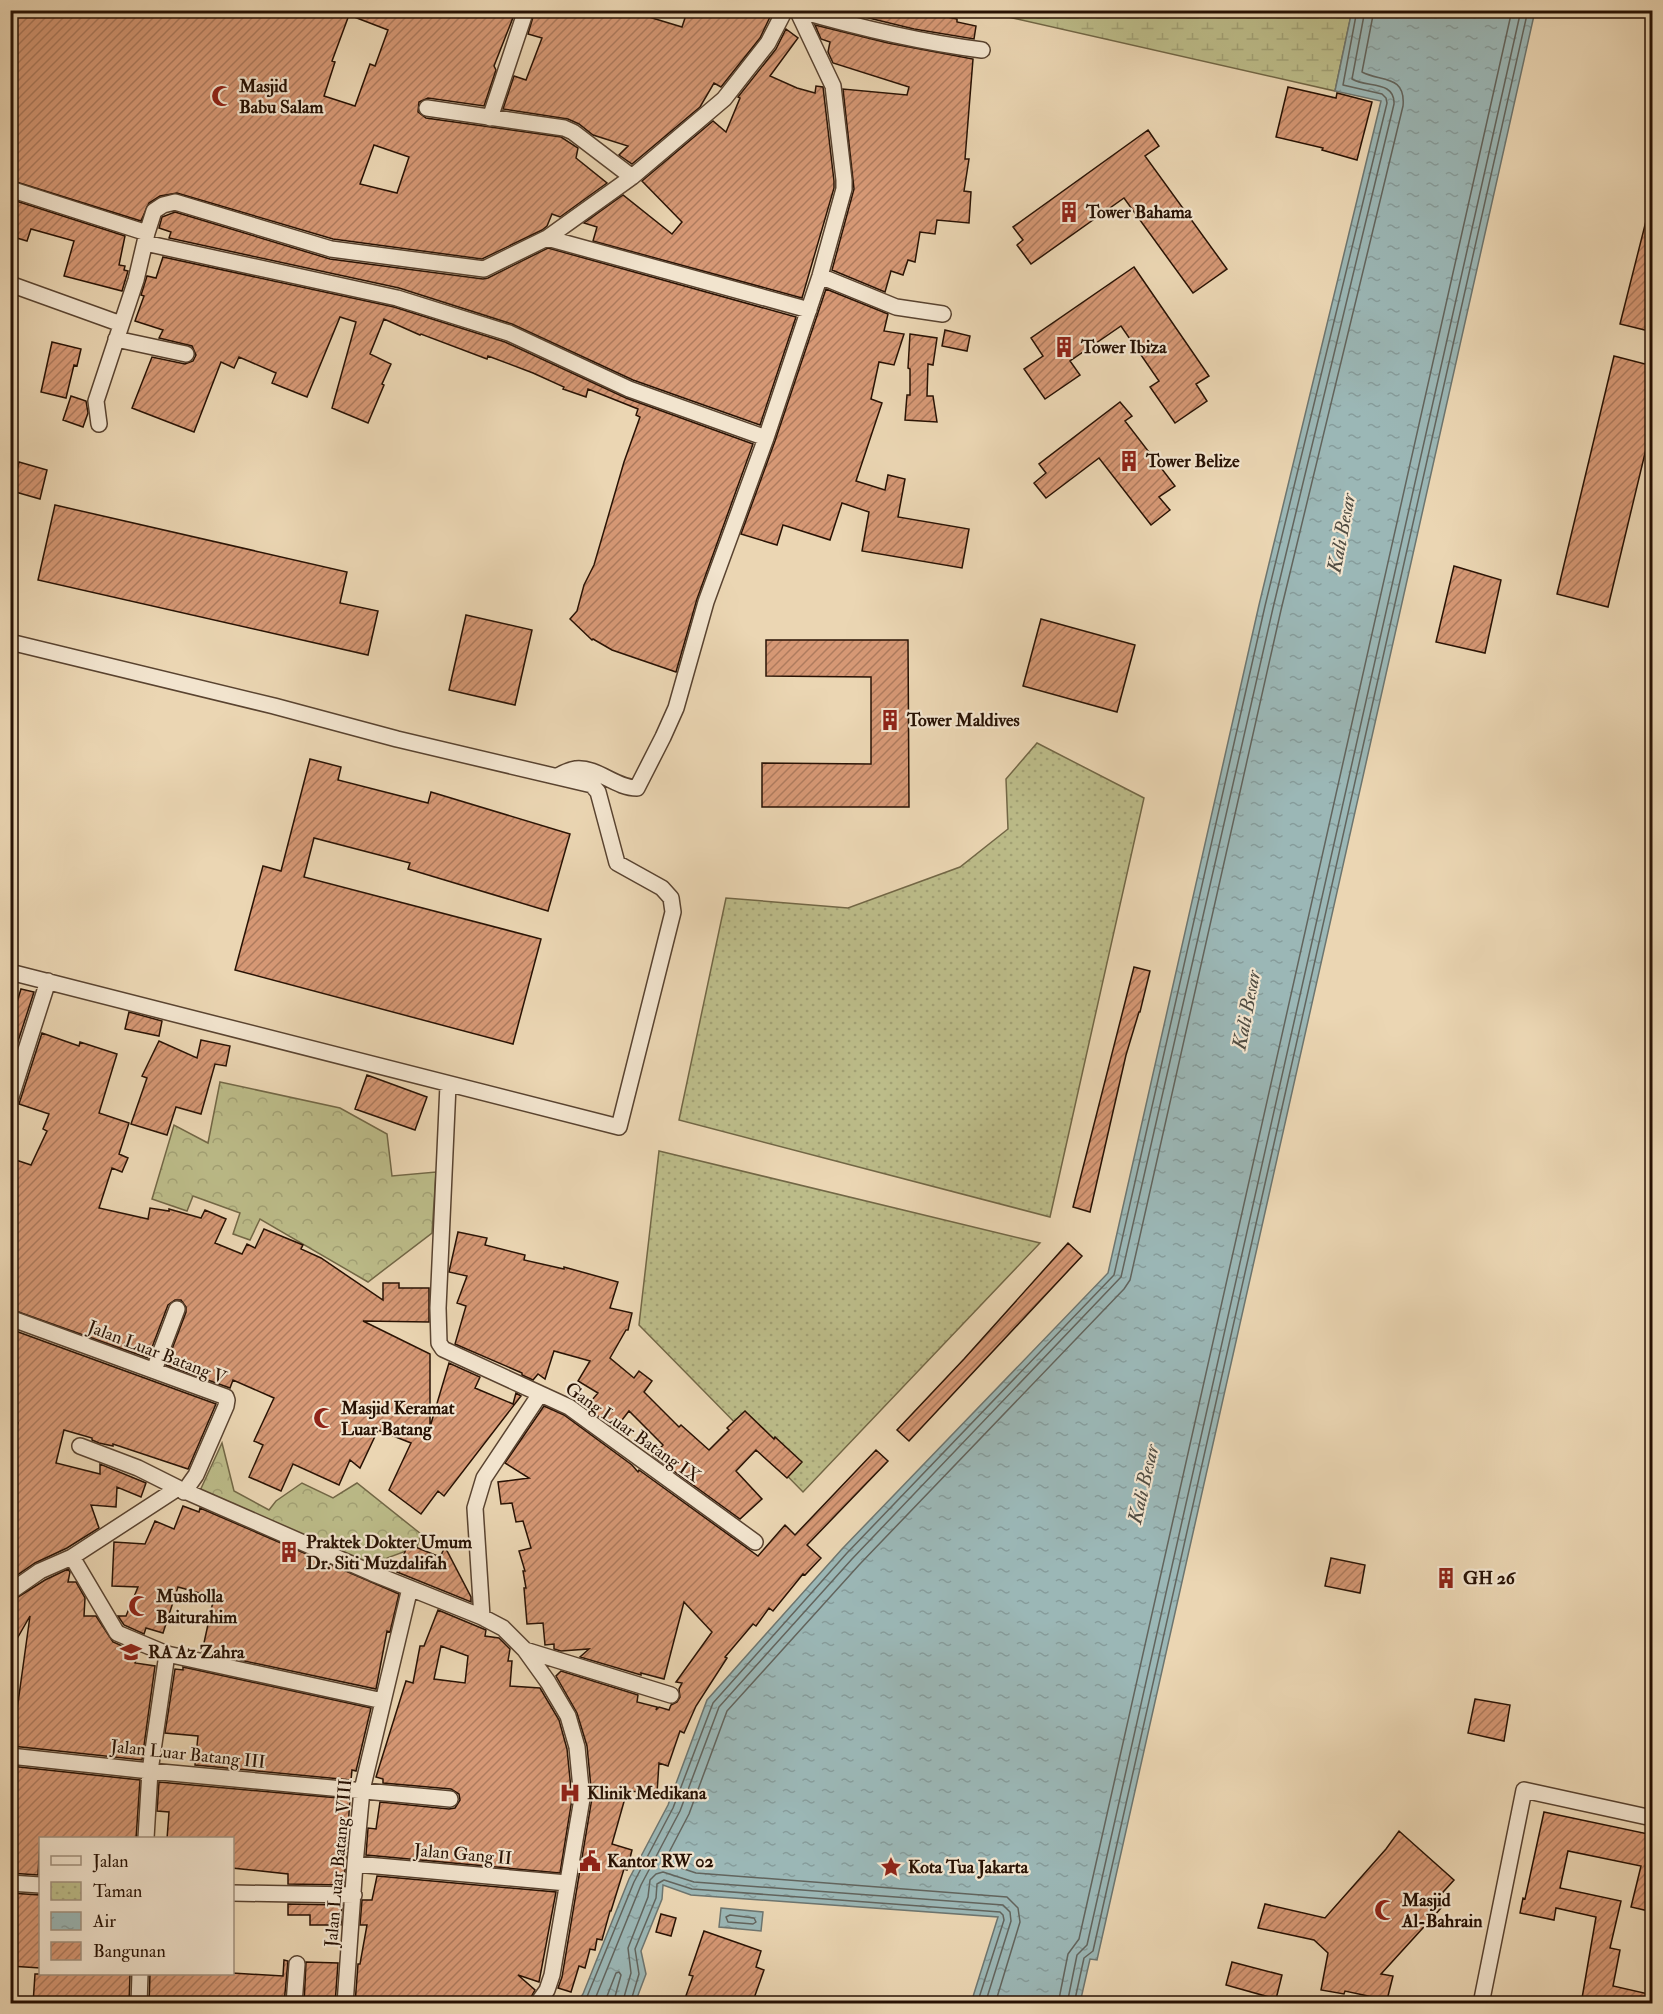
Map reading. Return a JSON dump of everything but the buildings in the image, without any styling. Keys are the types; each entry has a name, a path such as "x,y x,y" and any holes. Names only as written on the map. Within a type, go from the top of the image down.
{"street":[{"path":"490,118 526,10"},
{"path":"99,424 96,401 136,280 154,211 163,205 175,202 331,249 484,269 547,238 633,177 724,99 768,43 785,10"},
{"path":"798,10 875,32 941,45 982,50"},
{"path":"558,776 574,769 586,770 626,788 638,788 676,708 706,602 766,438 820,276 844,189 844,180 833,86 798,10"},
{"path":"428,108 564,128 573,132 633,177"},
{"path":"10,189 146,238 397,298 498,330 629,389 766,438"},
{"path":"547,238 809,310"},
{"path":"820,276 896,307 943,314"},
{"path":"10,284 118,332 186,354"},
{"path":"10,642 274,706 397,739 592,785 598,792 617,863 662,888 670,898 673,912 619,1127 10,972"},
{"path":"10,1100 48,981"},
{"path":"448,1085 438,1308 439,1343 443,1349 453,1355 540,1394"},
{"path":"154,1370 177,1309"},
{"name":"Jalan Luar Batang V","path":"10,1318 222,1394 227,1400 196,1475 181,1490 72,1557 40,1571 10,1592"},
{"name":"Gang Luar Batang IX","path":"482,1617 475,1508 484,1478 540,1394 569,1407 755,1542"},
{"path":"80,1446 138,1468 181,1490 482,1617 503,1629 525,1650 548,1682 568,1716 577,1748 582,1799 552,1975 547,1990 537,2004"},
{"path":"72,1557 117,1633 167,1654 383,1701"},
{"name":"Jalan Luar Batang VIII","path":"345,2004 362,1790 410,1588"},
{"path":"525,1650 671,1695"},
{"path":"146,1837 150,1772 167,1654"},
{"name":"Jalan Luar Batang III","path":"10,1756 150,1772 450,1799"},
{"path":"1481,2004 1524,1791 1653,1818"},
{"name":"Jalan Gang II","path":"355,1864 567,1883"},
{"path":"10,1883 39,1885"},
{"path":"234,1893 354,1895"},
{"path":"294,2004 297,1964"},
{"path":"139,2004 140,1975"}],"green space":[{"path":"982,11 1352,11 1335,91"},
{"path":"1037,743 1144,798 1050,1217 679,1120 726,898 848,908 960,867 1008,829 1006,779"},
{"path":"220,1082 340,1108 387,1134 392,1176 436,1172 432,1233 368,1282 260,1219 250,1240 233,1234 240,1213 193,1196 187,1211 152,1199 174,1125 208,1143"},
{"path":"659,1151 1040,1243 803,1492 639,1325"},
{"path":"222,1443 234,1491 269,1510 276,1501 302,1483 333,1498 357,1483 421,1534 417,1547 387,1558 383,1569 198,1495"}],"water":[{"name":"Kali Besar","path":"1352,10 1535,11 1097,1960 1090,1959 1080,2003 971,2003 998,1917 691,1895 663,1885 662,1899 641,1951 646,1974 635,2003 577,2003 583,1994 629,1879 668,1805 707,1700 842,1549 1108,1273 1259,605 1381,101 1335,91"},
{"path":"721,1908 763,1912 761,1931 719,1927"}],"place":[{"name":"Masjid Babu Salam","path":"222,96"},
{"name":"Tower Bahama","path":"1069,212"},
{"name":"Tower Ibiza","path":"1064,347"},
{"name":"Tower Belize","path":"1129,461"},
{"name":"Tower Maldives","path":"890,720"},
{"name":"Masjid Keramat Luar Batang","path":"324,1418"},
{"name":"Praktek Dokter Umum Dr. Siti Muzdalifah","path":"289,1552"},
{"name":"GH 26","path":"1446,1578"},
{"name":"Musholla Baiturahim","path":"139,1606"},
{"name":"RA Az Zahra","path":"131,1652"},
{"name":"Klinik Medikana","path":"570,1793"},
{"name":"Kantor RW 02","path":"590,1861"},
{"name":"Kota Tua Jakarta","path":"891,1867"},
{"name":"Masjid Al-Bahrain","path":"1385,1910"}]}
